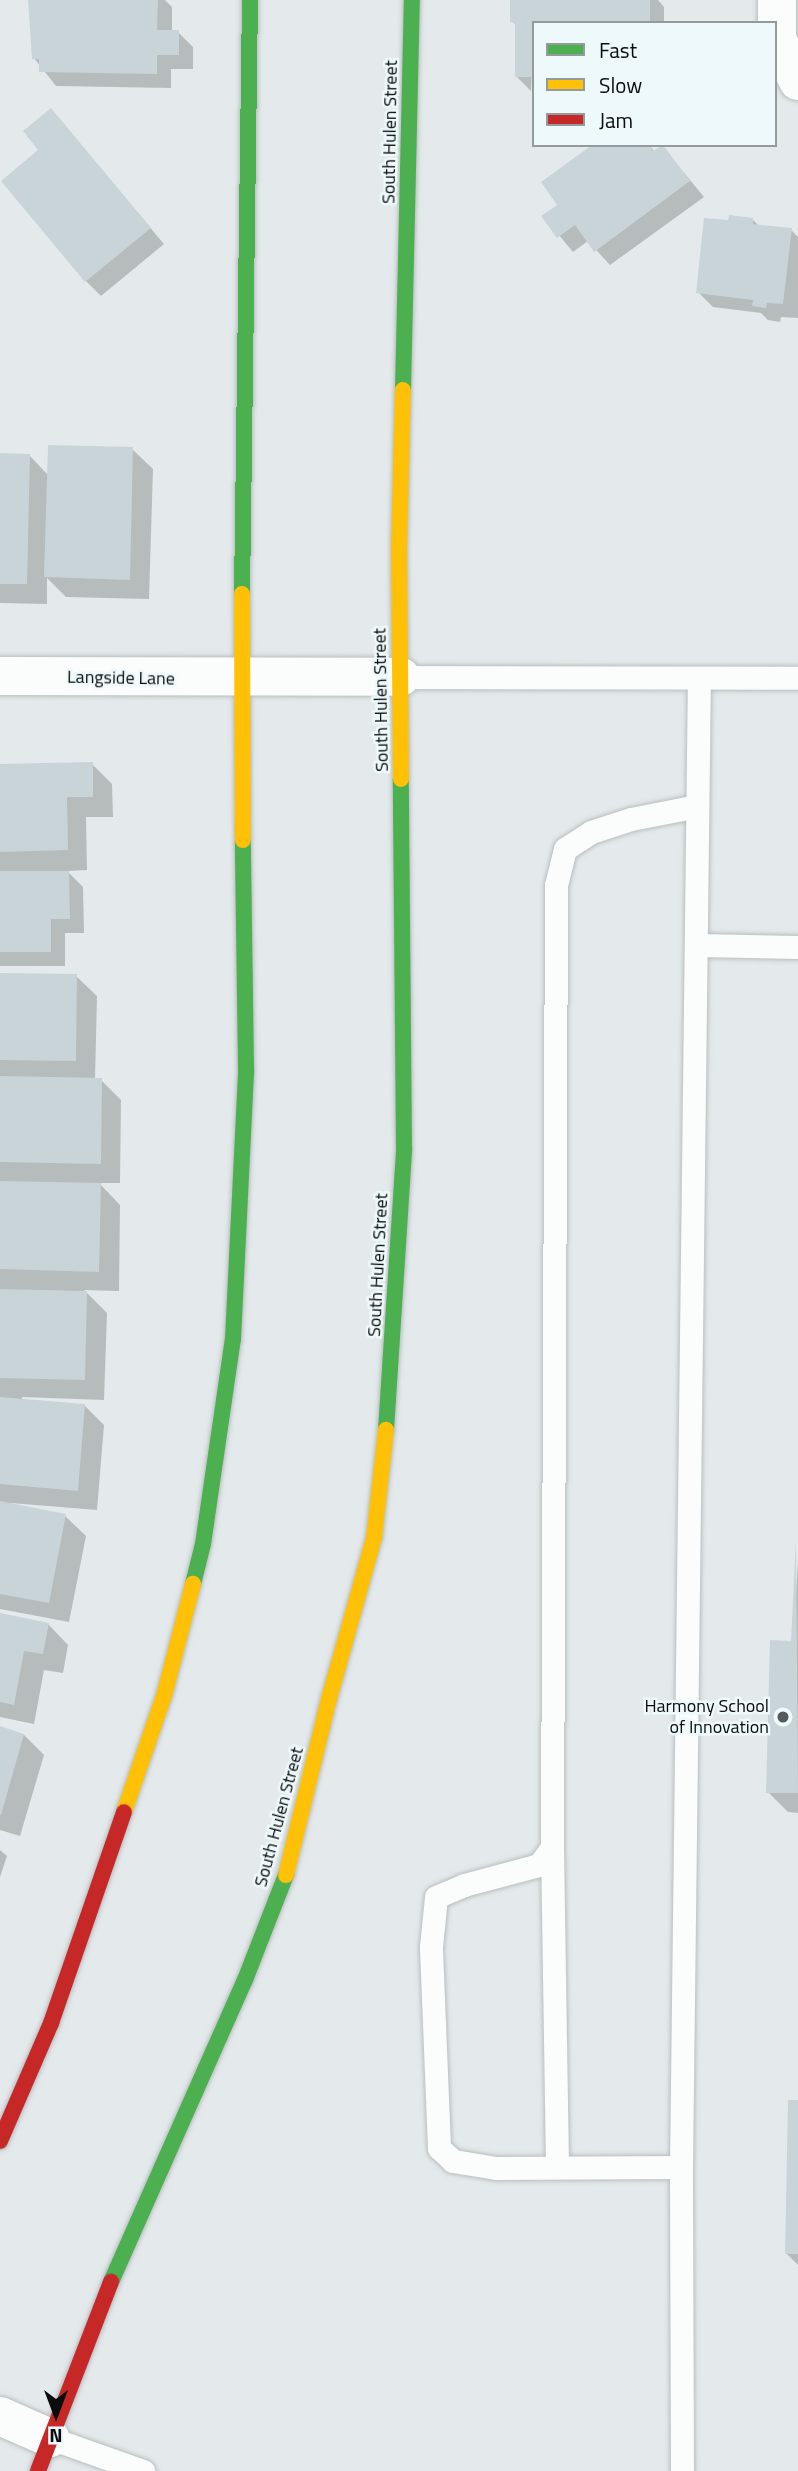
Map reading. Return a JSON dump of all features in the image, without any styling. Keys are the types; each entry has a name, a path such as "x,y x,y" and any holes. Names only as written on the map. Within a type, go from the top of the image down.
{"main road":[{"path":"0,2141 51,2023 164,1696 203,1544 233,1339 246,1069 242,679 250,0"},
{"name":"South Hulen Street","path":"44,2454 91,2328 245,1980 283,1885 329,1699 374,1538 390,1392 404,1149 399,549 412,0"}],"street":[{"path":"777,0 777,39 798,81"},
{"name":"Langside Lane","path":"0,676 242,679 401,677"},
{"path":"0,2416 44,2454"}],"lane":[{"path":"401,677 798,678"},
{"path":"682,2471 681,2167 699,678"},
{"path":"557,2168 552,1847 556,885 565,849 591,832 631,819 697,806"},
{"path":"697,945 798,947"},
{"path":"552,1847 539,1865 464,1885 436,1897 431,1947 439,2148 453,2161 496,2168 681,2167"},
{"path":"44,2454 143,2471"}],"building":[{"path":"28,0 158,0 157,30 179,30 179,55 157,55 157,74 39,72 39,59 32,59"},
{"path":"510,0 650,0 650,21 532,21 532,77 515,77 515,23 510,22"},
{"path":"51,108 151,228 85,282 1,181 38,150 23,131"},
{"path":"589,147 650,147 653,151 664,147 690,181 594,252 575,225 557,238 541,216 557,205 541,182"},
{"path":"729,215 753,218 753,224 792,228 783,304 767,303 766,308 752,306 753,300 696,293 704,218 728,220"},
{"path":"48,445 133,447 130,580 44,577"},
{"path":"0,453 30,454 27,584 0,584"},
{"path":"93,762 93,797 67,797 68,850 0,852 0,764"},
{"path":"0,871 69,871 70,919 51,919 51,952 0,952"},
{"path":"0,973 77,974 76,1061 0,1060"},
{"path":"0,1076 102,1078 101,1164 0,1162"},
{"path":"0,1181 101,1183 99,1272 0,1269"},
{"path":"0,1289 87,1291 85,1380 0,1378"},
{"path":"0,1397 85,1404 78,1491 0,1484"},
{"path":"0,1501 66,1514 49,1603 0,1594"},
{"name":"Harmony School of Innovation","path":"796,1540 798,1793 766,1793 770,1640 791,1641"},
{"path":"0,1613 49,1623 43,1654 24,1651 14,1705 0,1702"},
{"path":"0,1726 24,1734 1,1815 0,1815"},
{"path":"788,2100 798,2100 798,2254 785,2254"}],"traffic: fast":[{"path":"242,594 250,0"},
{"path":"403,390 412,0"},
{"path":"386,1430 404,1149 401,779"},
{"path":"193,1584 203,1544 233,1339 246,1069 243,840"},
{"path":"111,2282 245,1980 286,1875"}],"traffic: slow":[{"path":"401,779 399,549 403,390"},
{"path":"242,594 243,840"},
{"path":"286,1875 329,1699 374,1538 386,1430"},
{"path":"124,1812 164,1696 193,1584"}],"traffic: jam":[{"path":"0,2141 51,2023 124,1812"},
{"path":"38,2471 111,2282"}],"place":[{"name":"Harmony School of Innovation","path":"783,1717"}]}
